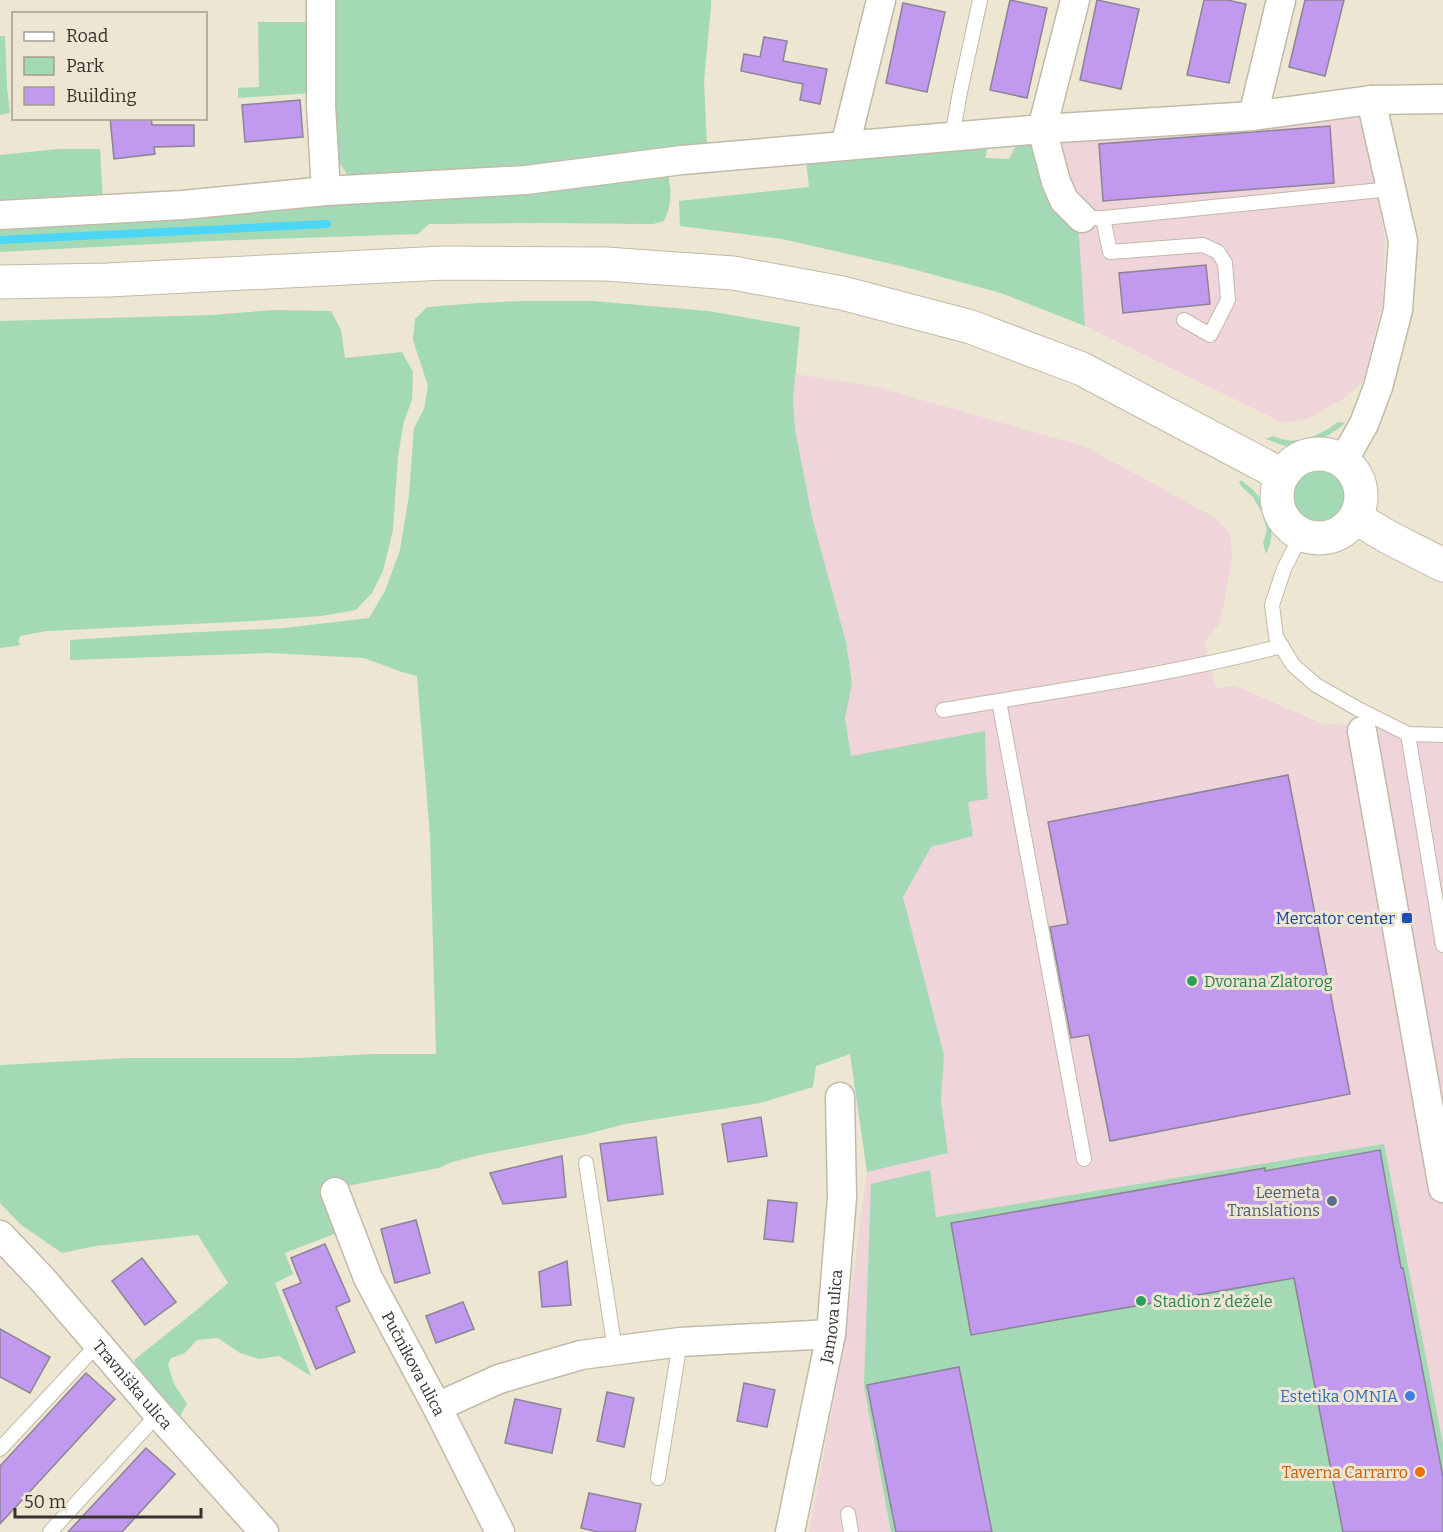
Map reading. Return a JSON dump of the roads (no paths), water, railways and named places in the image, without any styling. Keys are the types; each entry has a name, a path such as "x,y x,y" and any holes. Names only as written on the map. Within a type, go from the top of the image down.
{"street":[{"path":"321,0 321,105 326,191"},
{"path":"845,146 881,0"},
{"path":"1076,0 1042,129 1056,182 1064,200 1093,218"},
{"path":"1252,116 1281,0"},
{"path":"0,216 183,204 326,191 526,180 682,160 952,136 1252,116 1371,100 1443,99"},
{"path":"1343,461 1364,424 1378,387 1398,310 1402,241 1371,100"},
{"path":"0,282 108,280 444,263 606,264 733,273 842,293 971,327 1082,369 1282,475"},
{"path":"1317,454 1330,455 1343,461 1353,469 1362,493 1361,506 1356,519 1337,535 1325,538 1313,538 1290,527 1281,515 1277,502 1277,488 1282,475 1291,464 1303,457 1317,454"},
{"path":"1356,519 1443,565"},
{"path":"1362,731 1443,1188"},
{"name":"Jamova ulica","path":"790,1532 831,1334 842,1197 840,1097"},
{"name":"Pučnikova ulica","path":"335,1192 368,1278 500,1532"},
{"name":"Travniška ulica","path":"0,1235 43,1280 97,1345 264,1532"},
{"path":"437,1407 499,1379 581,1355 680,1342 831,1334"}],"lane":[{"path":"952,136 980,0"},
{"path":"1184,321 1210,335 1228,300 1225,263 1218,252 1203,245 1110,252 1093,218 1391,189"},
{"path":"1301,534 1284,570 1272,606 1276,637 1293,665 1316,685 1407,734 1443,735"},
{"path":"943,710 1161,674 1282,646"},
{"path":"999,701 1084,1159"},
{"path":"1407,734 1443,945"},
{"path":"586,1162 615,1350"},
{"path":"658,1479 680,1342"},
{"path":"0,1449 97,1345"},
{"path":"50,1532 159,1414"},
{"path":"848,1514 852,1532"}],"waterway":[{"path":"0,240 327,224"}],"place":[{"name":"Mercator center","path":"1407,918"},
{"name":"Dvorana Zlatorog","path":"1192,981"},
{"name":"Leemeta Translations","path":"1332,1201"},
{"name":"Stadion z'dežele","path":"1141,1301"},
{"name":"Estetika OMNIA","path":"1410,1396"},
{"name":"Taverna Carrarro","path":"1420,1472"}]}
